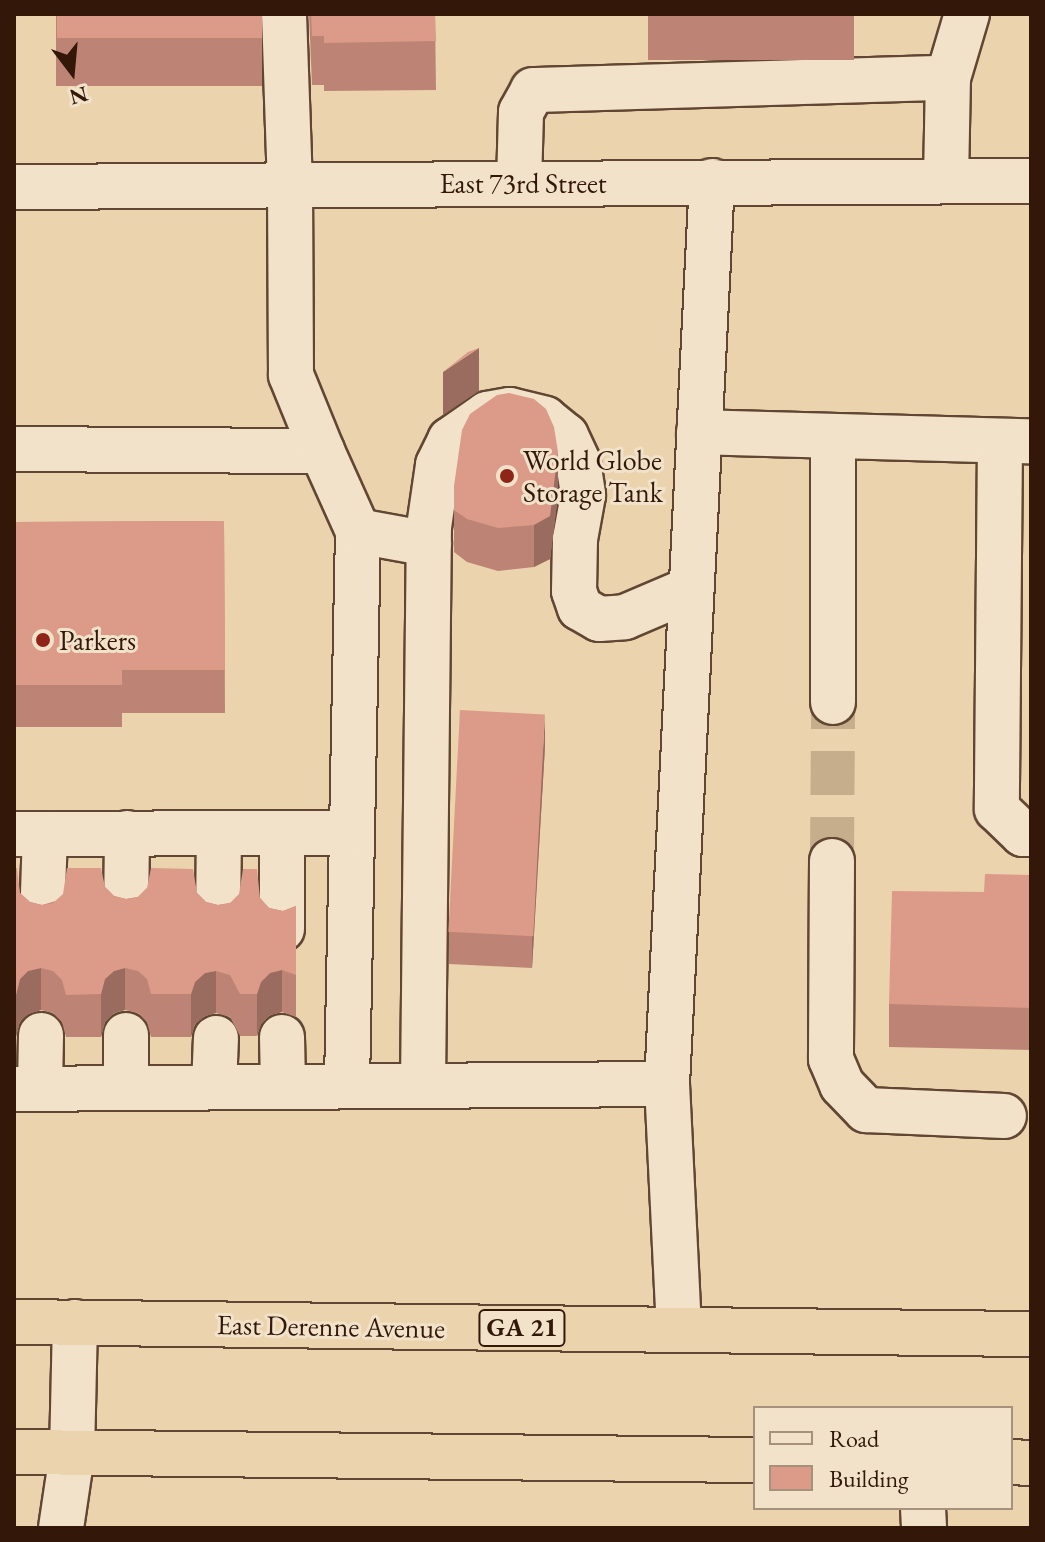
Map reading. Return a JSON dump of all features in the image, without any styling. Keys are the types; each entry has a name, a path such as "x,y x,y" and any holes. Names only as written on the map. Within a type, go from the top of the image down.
{"highway":[{"name":"East Derenne Avenue","path":"14,1322 1031,1334"},
{"path":"14,1452 753,1460"}],"street":[{"path":"284,14 290,185 291,375 358,531 347,1086"},
{"path":"946,181 948,78 967,14"},
{"path":"519,184 521,112 533,90 948,78"},
{"path":"679,1330 667,1084 712,181"},
{"name":"East 73rd Street","path":"14,187 1031,181"},
{"path":"423,1086 429,544 438,465 450,440 487,414 510,410 545,419 566,436 578,462 583,495 575,539 574,591 580,608 599,619 625,617 691,589"},
{"path":"699,432 1016,442 997,809 1023,834 1031,834"},
{"path":"833,436 833,702"},
{"path":"14,449 322,451"},
{"path":"358,531 429,544"},
{"path":"126,917 127,833"},
{"path":"218,923 219,833"},
{"path":"282,833 282,929"},
{"path":"42,923 29,834 351,833"},
{"path":"832,861 831,1059 842,1085 866,1110 1004,1116"},
{"path":"41,1035 27,1088 667,1084"},
{"path":"126,1035 126,1088"},
{"path":"282,1037 283,1086"},
{"path":"214,1087 216,1038"},
{"path":"61,1528 72,1454 75,1322"}],"building":[{"path":"57,14 262,14 262,38 57,38"},
{"path":"311,14 435,14 436,41 324,43 324,36 312,36"},
{"path":"479,348 443,372 468,352"},
{"path":"509,393 534,399 546,409 554,427 558,452 550,516 534,525 498,528 467,519 454,510 454,486 462,430 470,414 497,395"},
{"path":"224,521 225,670 122,670 122,685 14,685 14,522"},
{"path":"460,710 545,714 533,936 448,932"},
{"path":"14,868 17,868 20,893 30,902 42,905 53,903 63,894 67,868 101,868 105,887 114,896 126,899 138,897 147,888 151,868 193,869 197,893 206,902 218,905 230,903 239,894 243,869 257,869 260,898 269,908 283,911 296,906 296,975 282,970 270,973 261,982 257,994 240,994 230,975 216,971 205,973 195,982 191,994 151,994 147,979 138,971 125,968 114,971 105,979 101,994 66,995 62,980 53,971 41,968 28,971 20,979 14,995"},
{"path":"985,874 1031,875 1031,1008 889,1004 892,891 984,892"}],"tunnel":[{"path":"832,861 833,702"}],"place":[{"name":"World Globe Storage Tank","path":"507,476"},
{"name":"Parkers","path":"43,640"}]}
